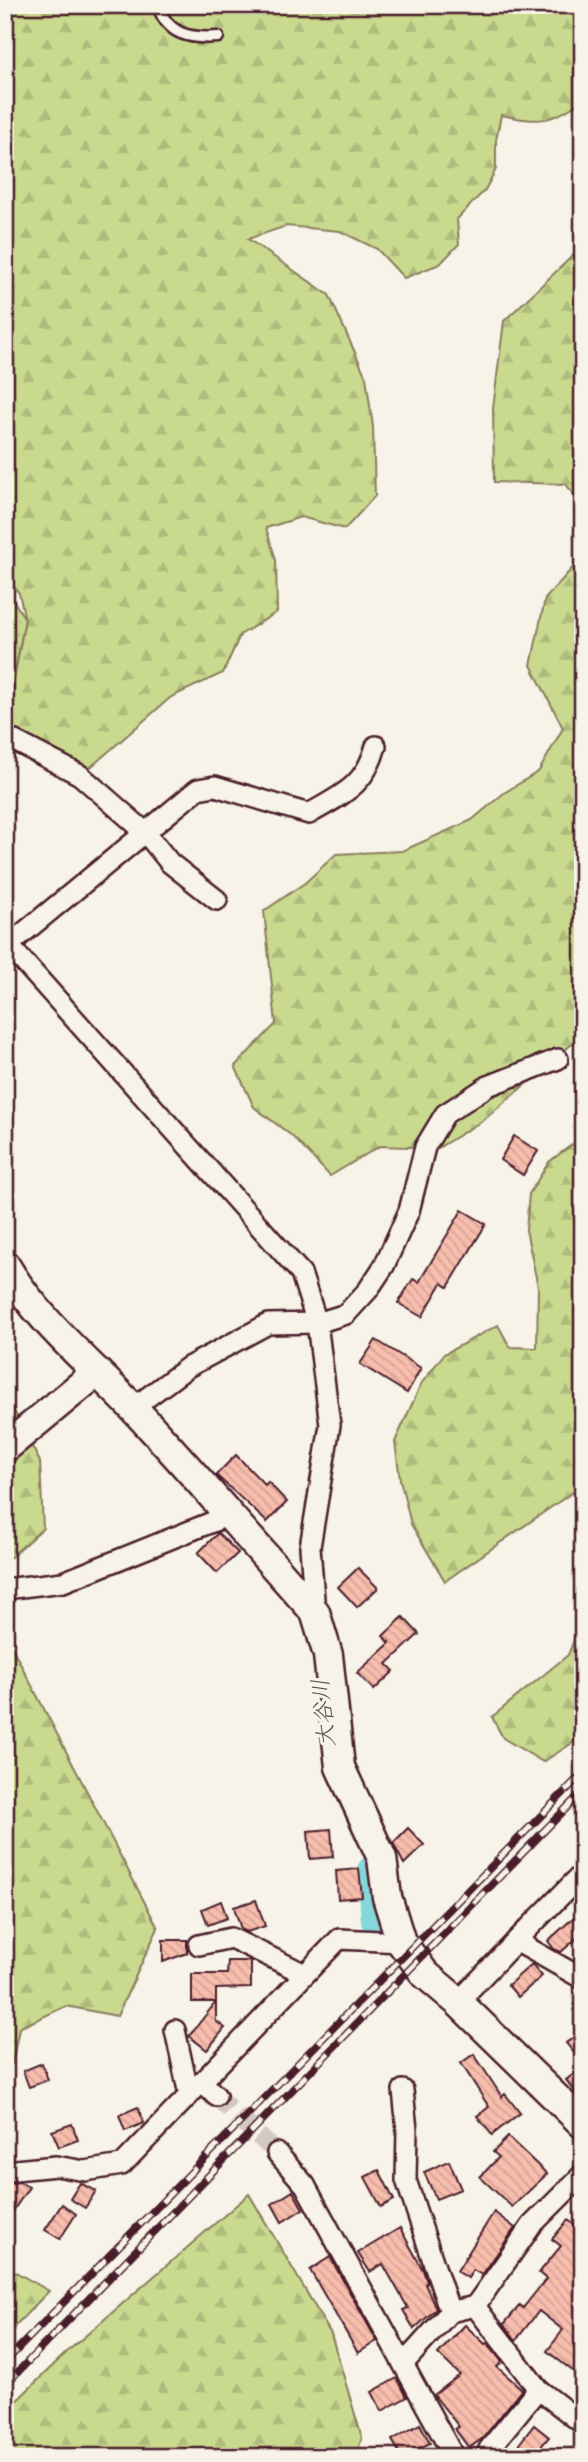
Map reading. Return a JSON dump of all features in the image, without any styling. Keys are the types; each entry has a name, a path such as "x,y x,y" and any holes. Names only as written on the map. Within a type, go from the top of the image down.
{"street":[{"path":"5,736 80,775 145,832 170,863 217,900"},
{"path":"376,746 370,768 354,788 309,814 215,786 198,789 6,945 301,1273 317,1323 330,1425 310,1547 315,1612 328,1655 340,1767 382,1858 387,1897 401,1942 425,1974 458,2001 583,2124"},
{"path":"134,1408 199,1360 268,1324 317,1323 346,1314 368,1290 384,1266 409,1211 425,1147 444,1114 488,1086 558,1059"},
{"path":"5,1265 16,1283 97,1372 134,1408 227,1516 315,1612"},
{"path":"5,1448 97,1372"},
{"path":"5,1589 63,1582 227,1516"},
{"path":"458,2001 583,1873"},
{"path":"199,1945 231,1938 305,1974"},
{"path":"5,2171 56,2166 85,2171 122,2165 339,1939 401,1942"},
{"path":"516,1941 583,1979"},
{"path":"175,2031 195,2088 216,2096"},
{"path":"403,2090 407,2130 405,2180 450,2312"},
{"path":"277,2152 305,2185 405,2362 454,2457"},
{"path":"405,2362 450,2312 475,2306 532,2225 583,2174"},
{"path":"475,2306 538,2389 583,2424"},
{"path":"487,2457 489,2449 538,2389"}],"lane":[{"path":"158,5 161,16 176,32 193,39 218,37"}],"green space":[{"path":"5,5 583,5 583,100 562,113 545,119 501,115 496,140 496,169 485,190 457,219 459,244 440,264 404,278 377,249 340,231 286,226 248,239 329,295 366,377 373,427 375,496 345,529 301,517 266,528 276,560 277,612 240,635 223,673 171,697 85,772 5,730 25,619 19,593 5,576"},
{"path":"583,246 583,508 566,484 494,482 493,408 504,321"},
{"path":"583,556 583,1042 572,1044 485,1119 438,1148 380,1146 330,1176 292,1136 254,1107 235,1066 276,1024 264,911 306,882 336,854 402,851 472,820 504,793 539,771 563,728 531,665 545,599"},
{"path":"5,587 25,619 5,723"},
{"path":"574,1143 583,1144 583,1485 445,1581 411,1524 400,1479 395,1442 421,1384 444,1354 498,1325 510,1347 537,1348 538,1287 526,1230 529,1194 549,1162"},
{"path":"5,1393 40,1462 43,1528 5,1562"},
{"path":"583,1618 583,1736 543,1762 503,1738 492,1717 568,1655"},
{"path":"5,1634 158,1928 117,2016 66,2006 19,2028 12,2064 5,2071"},
{"path":"249,2194 331,2334 362,2438 355,2457 5,2457 5,2412 69,2350"},
{"path":"5,2266 49,2291 5,2336"}],"building":[{"path":"514,1136 538,1151 523,1175 500,1160"},
{"path":"462,1210 486,1224 448,1287 442,1283 422,1317 398,1303 413,1279 419,1282"},
{"path":"376,1340 421,1368 407,1393 360,1364"},
{"path":"236,1455 265,1485 268,1482 287,1502 267,1522 216,1475"},
{"path":"218,1533 238,1553 217,1573 198,1553"},
{"path":"358,1568 378,1588 357,1607 338,1587"},
{"path":"403,1617 419,1634 387,1664 394,1671 374,1690 357,1673 390,1643 383,1636"},
{"path":"408,1828 424,1845 404,1864 393,1843"},
{"path":"331,1829 333,1857 310,1859 308,1831"},
{"path":"359,1869 362,1897 338,1899 336,1871"},
{"path":"256,1900 265,1926 247,1932 241,1929 234,1907"},
{"path":"221,1901 227,1918 208,1925 202,1909"},
{"path":"583,1909 583,1933 561,1952 554,1949 548,1941"},
{"path":"163,1940 187,1940 187,1953 163,1962"},
{"path":"228,1961 251,1961 251,1988 216,1989 216,2002 192,2002 192,1974 227,1974"},
{"path":"532,1964 542,1976 518,1997 508,1985"},
{"path":"216,2002 216,2021 225,2028 207,2050 189,2036"},
{"path":"583,2030 583,2064 566,2043"},
{"path":"474,2054 502,2097 505,2094 520,2113 492,2135 477,2116 489,2107 461,2063"},
{"path":"42,2063 48,2080 29,2087 23,2071"},
{"path":"583,2067 583,2101 566,2080"},
{"path":"138,2107 144,2123 125,2131 119,2115"},
{"path":"72,2124 78,2140 59,2147 52,2131"},
{"path":"508,2137 547,2174 512,2207 480,2177 499,2157 493,2152"},
{"path":"449,2161 461,2189 436,2199 424,2172"},
{"path":"379,2170 394,2200 381,2207 365,2177"},
{"path":"20,2182 29,2187 5,2223 5,2192 11,2183"},
{"path":"80,2183 96,2191 85,2208 70,2199"},
{"path":"293,2191 303,2209 282,2222 272,2204"},
{"path":"62,2204 76,2214 60,2239 45,2230"},
{"path":"494,2212 515,2228 482,2275 473,2270 468,2278 457,2271"},
{"path":"568,2220 583,2232 583,2379 547,2351 563,2330 539,2311 516,2340 504,2324 520,2305 523,2308 546,2279 539,2273 561,2246 552,2239"},
{"path":"400,2228 423,2270 427,2282 425,2284 436,2309 414,2329 403,2310 408,2308 383,2264 370,2272 358,2253"},
{"path":"330,2257 377,2341 358,2353 310,2270"},
{"path":"465,2325 487,2343 502,2362 497,2367 522,2389 483,2438 469,2448 455,2429 459,2427 434,2395 460,2375 438,2354"},
{"path":"397,2378 407,2397 382,2411 372,2392"},
{"path":"420,2424 430,2443 402,2457 392,2440"},
{"path":"534,2425 549,2437 533,2456 519,2444"}],"waterway":[{"name":"大谷川","path":"373,1871 377,1921"}],"tunnel":[{"path":"216,2096 277,2153"}],"railway":[{"path":"5,2362 583,1773"},
{"path":"5,2385 583,1791"}]}
